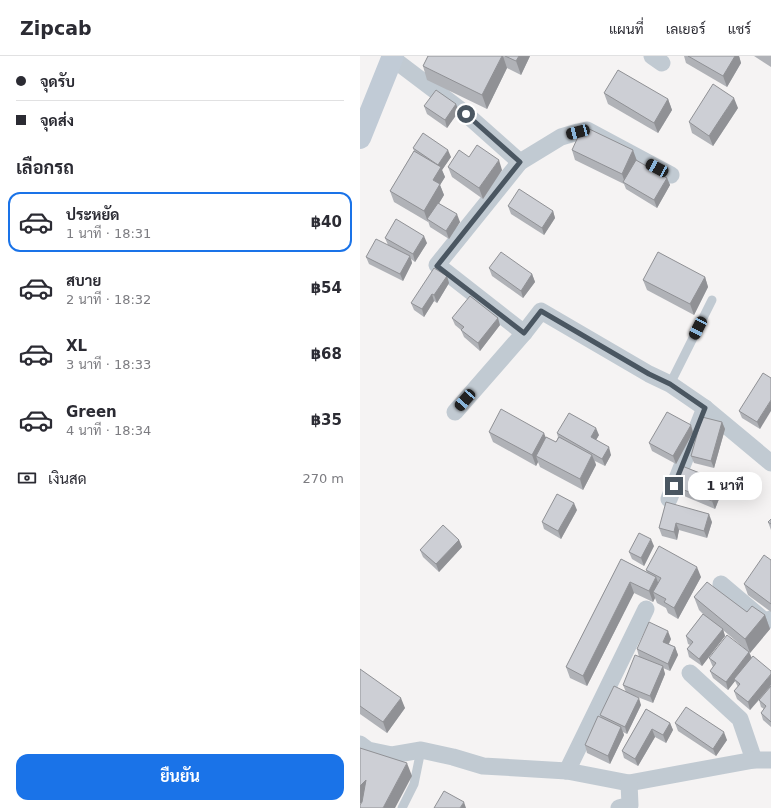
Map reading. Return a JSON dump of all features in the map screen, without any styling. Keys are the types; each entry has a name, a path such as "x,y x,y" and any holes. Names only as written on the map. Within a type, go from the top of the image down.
{"main road":[{"path":"360,138 392,57"}],"street":[{"path":"392,57 466,114 520,162"},
{"path":"524,333 437,266 520,162 561,137 587,130 670,175"},
{"path":"455,412 524,333 541,311 649,374 670,384 705,408 771,463"},
{"path":"669,499 705,408"},
{"path":"721,584 766,621 771,619"},
{"path":"567,771 646,609"},
{"path":"360,744 368,750 392,755 421,750 453,757 483,766 567,771 629,783 763,760 740,719 690,673"},
{"path":"619,808 630,805 629,783"}],"lane":[{"path":"670,384 712,300"},
{"path":"402,808 414,784 421,750"}],"building":[{"path":"428,56 502,56 482,95 423,66"},
{"path":"505,56 519,56 516,61"},
{"path":"688,56 735,56 723,76"},
{"path":"618,70 668,99 654,123 604,93"},
{"path":"713,84 734,98 709,136 689,122"},
{"path":"436,90 456,104 445,120 424,106"},
{"path":"583,126 633,150 622,174 572,150"},
{"path":"423,133 448,150 438,165 413,148"},
{"path":"477,145 499,160 479,188 448,167 459,150 469,157"},
{"path":"414,151 441,167 433,180 440,184 424,211 390,191"},
{"path":"636,160 667,178 654,200 623,182"},
{"path":"519,189 553,211 542,228 508,206"},
{"path":"438,203 457,214 446,231 427,219"},
{"path":"396,219 424,236 413,254 385,238"},
{"path":"376,239 410,256 400,274 366,257"},
{"path":"501,252 532,274 521,291 489,268"},
{"path":"658,252 705,277 690,304 643,280"},
{"path":"434,268 447,276 422,309 411,303"},
{"path":"470,296 498,318 478,343 461,330 464,327 452,318"},
{"path":"763,373 771,378 771,400 757,422 739,411"},
{"path":"501,409 544,433 532,455 489,432"},
{"path":"667,412 691,425 673,456 649,443"},
{"path":"569,413 596,428 591,437 609,447 602,459 557,433"},
{"path":"702,417 722,422 711,461 691,456"},
{"path":"546,437 556,442 559,437 592,455 580,479 536,456"},
{"path":"682,466 720,481 712,501 674,486"},
{"path":"557,494 574,503 558,531 542,522"},
{"path":"666,502 709,514 704,531 676,523 674,532 659,528"},
{"path":"443,525 459,540 436,564 420,550"},
{"path":"639,533 651,539 641,558 629,552"},
{"path":"659,546 697,567 674,608 664,602 666,599 653,592 661,578 646,570"},
{"path":"764,555 771,560 771,604 744,584"},
{"path":"621,559 656,577 649,591 630,582 583,676 566,667"},
{"path":"707,582 747,612 752,606 765,615 745,639 694,597"},
{"path":"703,614 723,629 699,659 687,649 693,642 686,636"},
{"path":"649,622 668,631 663,642 675,647 668,664 637,649"},
{"path":"727,635 749,652 726,682 710,671 716,663 709,658"},
{"path":"635,655 663,666 650,696 623,685"},
{"path":"753,656 771,671 771,674 748,702 734,691 740,684 734,679"},
{"path":"360,669 401,698 383,722 360,706"},
{"path":"614,686 639,698 625,727 600,715"},
{"path":"771,686 771,722 761,713 766,706 759,700"},
{"path":"686,707 724,732 713,749 675,723"},
{"path":"646,709 670,723 663,735 652,729 635,759 622,751"},
{"path":"598,716 621,727 608,756 585,745"},
{"path":"360,748 407,763 383,808 360,808 366,780 360,786"},
{"path":"444,791 464,802 460,808 434,808"}],"route":[{"path":"466,114 520,162 437,266 524,333 541,311 649,374 670,384 705,408 674,486"}]}
